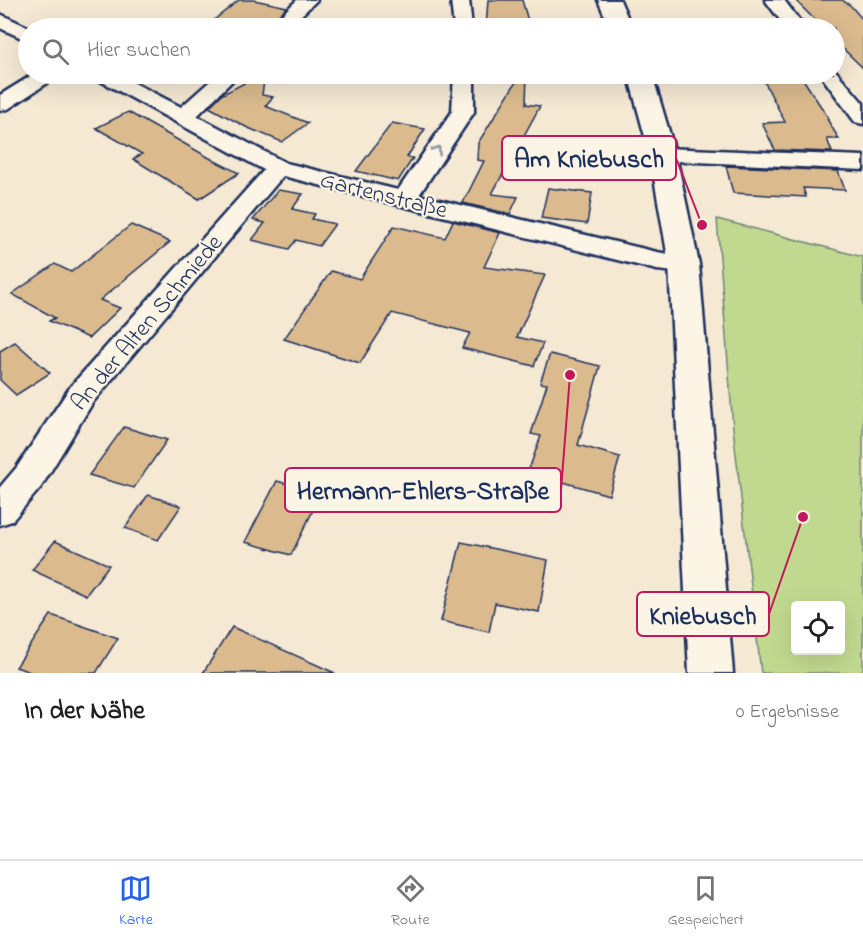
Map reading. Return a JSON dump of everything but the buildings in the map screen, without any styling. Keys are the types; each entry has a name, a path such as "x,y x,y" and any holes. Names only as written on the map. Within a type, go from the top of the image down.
{"street":[{"path":"288,18 308,0"},
{"path":"460,0 462,18"},
{"path":"609,0 617,18"},
{"path":"774,0 788,18"},
{"path":"0,20 18,30"},
{"path":"0,104 32,84"},
{"name":"Gartenstraße","path":"121,84 278,168 657,261 684,264"},
{"path":"183,117 218,84"},
{"path":"404,199 464,112 464,84"},
{"path":"643,84 663,155 684,264 703,581 711,673"},
{"path":"838,84 863,117"},
{"path":"663,155 863,163"},
{"name":"An der Alten Schmiede","path":"0,511 29,477 82,394 278,168"}],"green space":[{"path":"717,219 863,257 863,673 761,673 733,428"}],"place":[{"name":"Am Kniebusch","path":"702,225"},
{"name":"Hermann-Ehlers-Straße","path":"570,375"},
{"name":"Kniebusch","path":"803,517"}]}
